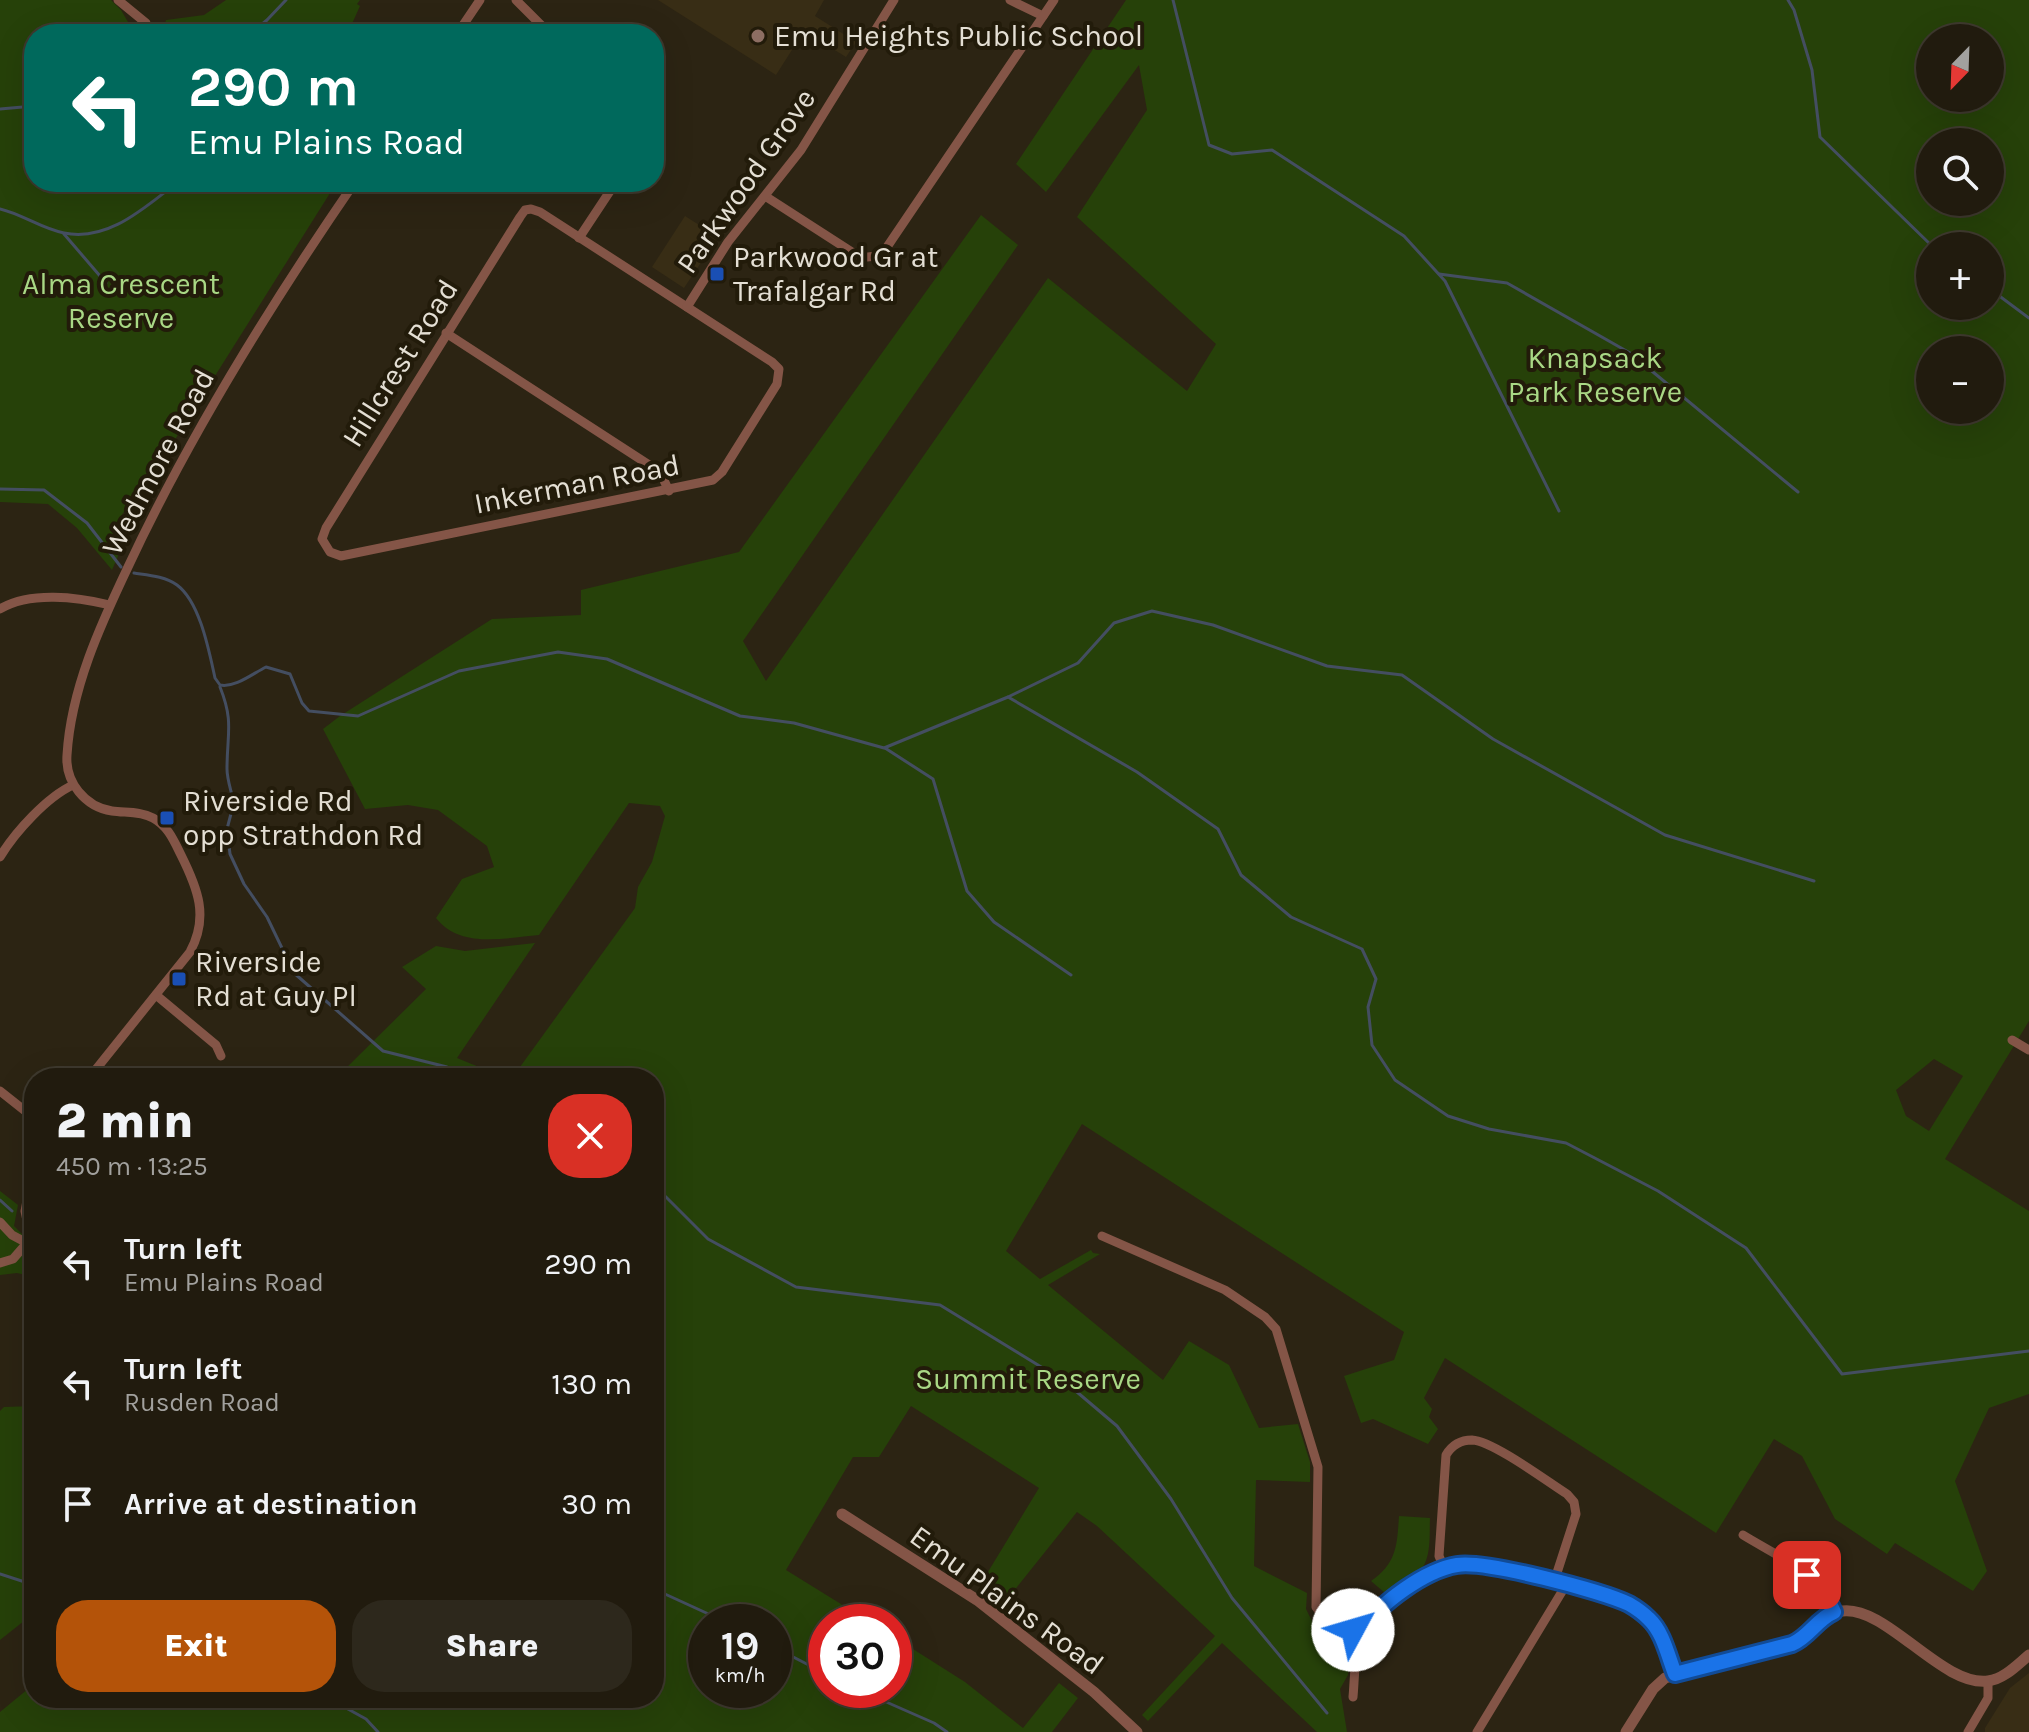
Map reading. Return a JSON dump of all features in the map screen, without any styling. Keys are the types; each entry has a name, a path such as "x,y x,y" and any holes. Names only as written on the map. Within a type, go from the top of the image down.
{"street":[{"path":"118,0 146,23"},
{"path":"464,24 480,0"},
{"path":"516,0 540,24"},
{"name":"Parkwood Grove","path":"687,307 728,242 801,150 894,0"},
{"path":"1010,0 1043,16"},
{"path":"765,196 855,254 867,258 878,255 887,247 1054,0"},
{"name":"Wedmore Road","path":"73,785 66,756 76,698 110,605 183,459 228,381 349,192"},
{"path":"609,192 579,238 687,307"},
{"name":"Hillcrest Road","path":"326,549 322,539 326,528 522,213 531,209 540,212 579,238"},
{"name":"Inkerman Road","path":"326,549 341,556 669,491 718,477 777,384 780,371 772,362 687,307"},
{"path":"446,333 660,472 669,491"},
{"path":"0,609 34,598 93,601 110,605"},
{"path":"0,857 22,827 62,790 73,785 84,798 105,810 147,815 163,825 193,879 201,909 197,937 190,952 97,1068"},
{"path":"156,995 216,1045 221,1056"},
{"path":"2012,1040 2029,1050"},
{"path":"0,1091 24,1110"},
{"path":"0,1222 12,1235 24,1241"},
{"path":"1102,1236 1225,1290 1274,1325 1318,1467 1316,1607 1334,1624 1363,1630"},
{"path":"0,1263 13,1259 24,1246"},
{"path":"1444,1568 1439,1556 1446,1455 1455,1445 1476,1441 1515,1461 1567,1494 1574,1502 1576,1514 1554,1582"},
{"name":"Emu Plains Road","path":"842,1514 977,1600 1094,1692 1137,1732"},
{"path":"1743,1535 1813,1579 1827,1595 1834,1612"},
{"path":"1353,1697 1363,1630 1371,1618 1385,1604 1425,1577 1444,1568 1477,1564 1621,1601 1645,1615 1658,1631 1675,1674"},
{"path":"1477,1732 1566,1585"},
{"path":"1626,1732 1657,1684 1675,1674 1792,1644 1803,1639 1825,1616 1834,1612 1845,1610 1863,1614 1959,1675 1972,1680 1988,1681 2005,1675 2029,1655"},
{"path":"1968,1732 1988,1698 1988,1681"}],"shaded area":[{"name":"Emu Heights Public School","path":"658,0 824,0 815,16 856,42 846,57 804,31 776,75"},
{"path":"685,216 718,237 684,288 652,267"},
{"path":"2029,1673 2029,1732 1985,1732 2010,1688"}],"green space":[{"name":"Alma Crescent Reserve","path":"0,0 111,0 129,24 24,24 24,192 331,192 147,484 142,502 137,500 129,512 125,510 117,523 129,531 112,570 77,528 48,504 0,502"},
{"path":"226,0 360,0 352,24 165,24 166,20 204,15"},
{"path":"1126,0 2029,0 2029,1021 1945,1159 2029,1211 2029,1394 1989,1408 1955,1481 1987,1571 1973,1591 1895,1543 1887,1554 1835,1519 1802,1456 1774,1439 1716,1533 1445,1358 1424,1398 1432,1409 1429,1417 1438,1429 1428,1444 1373,1419 1361,1423 1344,1376 1394,1360 1404,1332 1082,1124 1006,1251 1040,1279 1091,1250 1100,1254 1048,1285 1163,1380 1189,1341 1229,1365 1259,1428 1298,1424 1310,1462 1310,1482 1256,1480 1254,1566 1307,1593 1306,1609 1313,1623 1351,1640 1348,1675 1340,1689 1347,1732 1317,1732 1222,1643 1148,1721 1142,1715 1215,1636 1097,1526 1077,1512 1005,1602 980,1585 1039,1488 911,1406 879,1457 853,1457 786,1570 841,1604 808,1604 808,1708 912,1708 912,1648 965,1682 1023,1728 1059,1683 1078,1698 1052,1732 0,1732 0,1712 24,1692 24,1708 664,1708 664,1068 519,1068 635,908 638,887 652,862 665,816 660,806 629,803 539,935 470,938 446,928 436,918 462,879 494,867 487,846 438,810 408,805 365,809 323,729 492,619 581,615 581,590 739,552 981,215 1018,245 743,641 766,681 1048,278 1187,391 1216,344 1077,217 1147,110 1139,65 1046,192 1016,164","holes":["1934,1059 1963,1076 1929,1131 1906,1116 1896,1090"]},
{"path":"535,943 457,1058 482,1068 346,1068 426,989 402,967 436,946 465,951"},
{"path":"0,1191 18,1205 14,1226 24,1236 24,1275 0,1275"},
{"path":"24,1406 24,1621 0,1640 0,1411 4,1407"},
{"path":"1399,1516 1430,1518 1427,1559 1419,1572 1385,1593 1371,1581 1391,1560"}],"waterway":[{"path":"262,24 286,0"},
{"path":"1173,0 1209,145 1232,154 1272,150 1404,236 1445,281 1559,511"},
{"path":"1788,0 1794,10 1812,70 1820,137 1918,232"},
{"path":"0,109 24,107"},
{"path":"0,209 56,231 80,234 96,232 126,220 165,192"},
{"path":"64,234 106,283"},
{"path":"1439,274 1507,283 1630,353 1798,492"},
{"path":"2004,299 2029,318"},
{"path":"0,489 44,490 87,523 121,567"},
{"path":"134,573 167,580 185,593 198,615 215,678 220,685 237,682 266,667 290,674 302,703 309,711 358,716 459,671 558,652 607,659 740,716 794,723 884,748 1008,697 1137,772 1218,829 1241,875 1291,917 1362,949 1376,979 1368,1007 1372,1045 1395,1080 1448,1116 1489,1129 1566,1143 1658,1191 1746,1248 1842,1374 2029,1351"},
{"path":"1008,697 1078,663 1114,623 1152,611 1213,625 1327,666 1402,675 1493,739 1665,835 1814,881"},
{"path":"220,687 228,719 227,773 233,800"},
{"path":"885,748 933,779 967,891 994,922 1071,975"},
{"path":"233,806 227,829 230,854 244,884 267,917 294,973 383,1051 449,1068"},
{"path":"664,1194 708,1239 796,1287 940,1305 1064,1381 1117,1426 1171,1499 1232,1598 1327,1713"},
{"path":"0,1200 12,1211"},
{"path":"0,1574 24,1582"},
{"path":"664,1594 688,1605"},
{"path":"792,1656 808,1665"},
{"path":"346,1708 366,1719 378,1732"},
{"path":"900,1708 947,1732"}],"place":[{"name":"Emu Heights Public School","path":"758,36"},
{"name":"Parkwood Gr at Trafalgar Rd","path":"717,274"},
{"name":"Riverside Rd opp Strathdon Rd","path":"167,818"},
{"name":"Riverside Rd at Guy Pl","path":"179,979"}],"route":[{"path":"1353,1630 1363,1630 1385,1604 1425,1577 1444,1568 1477,1564 1628,1604 1654,1624 1675,1674 1803,1639 1825,1616 1834,1612 1823,1589 1807,1575"}],"park label":[{"name":"Knapsack Park Reserve","path":"1595,375"},
{"name":"Summit Reserve","path":"1028,1379"}]}
